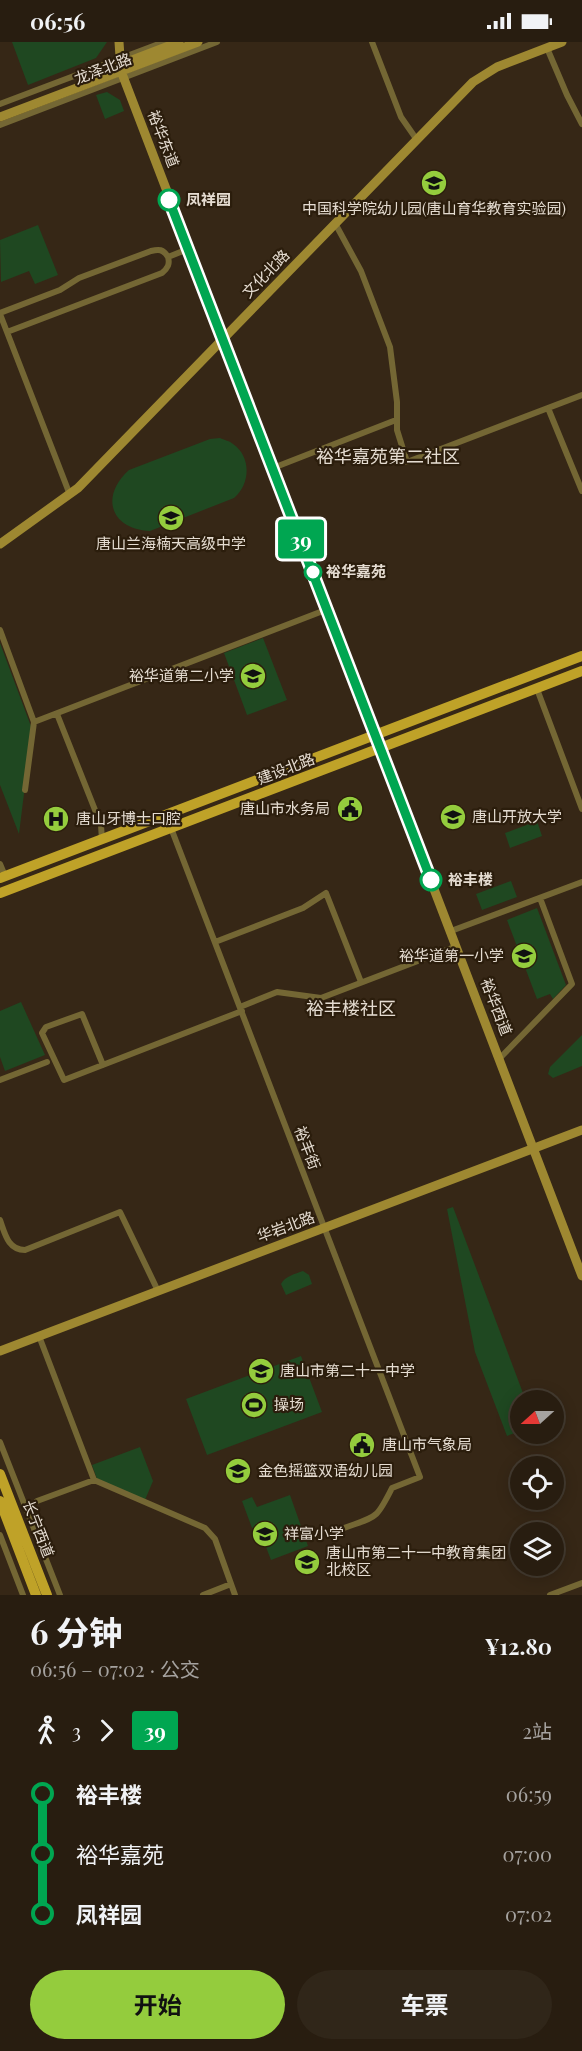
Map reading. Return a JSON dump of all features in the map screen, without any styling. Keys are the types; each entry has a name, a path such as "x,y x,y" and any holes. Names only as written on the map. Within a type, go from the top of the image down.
{"main road":[{"name":"建设北路","path":"3,877 582,656"},
{"name":"建设北路","path":"0,893 582,671"},
{"name":"长宁西道","path":"0,1474 47,1595"},
{"name":"长宁西道","path":"0,1501 36,1595"}],"street":[{"name":"裕华东道","path":"119,42 120,68 381,749"},
{"name":"龙泽北路","path":"0,125 120,68 164,42"},
{"name":"龙泽北路","path":"0,117 180,42"},
{"name":"龙泽北路","path":"0,111 198,42"},
{"name":"龙泽北路","path":"0,104 217,42"},
{"path":"372,42 401,117 417,140"},
{"name":"文化北路","path":"0,544 70,495 336,225 473,82 497,67 562,42"},
{"path":"547,48 582,124"},
{"path":"336,225 361,271 390,347 396,394 396,420 407,462 582,395"},
{"path":"7,332 162,273 167,269 168,257 160,249 151,251 79,278 60,290 0,314 70,495"},
{"path":"168,257 188,249"},
{"path":"548,408 582,491"},
{"path":"273,468 396,420"},
{"path":"34,723 328,609"},
{"path":"0,630 34,723 25,790"},
{"path":"537,688 582,810"},
{"path":"57,714 101,825 102,840"},
{"name":"裕华西道","path":"381,749 582,1276"},
{"name":"裕丰街","path":"171,828 420,1477 392,1488 379,1513 373,1518 344,1528"},
{"path":"0,864 3,877"},
{"path":"451,931 582,882"},
{"path":"215,942 303,908 326,893 361,982"},
{"path":"499,1059 572,984 540,898"},
{"path":"103,1065 82,1014 46,1027 42,1033 64,1080 103,1065 241,1009 277,992 321,998 457,946"},
{"path":"0,1080 47,1062"},
{"name":"华岩北路","path":"0,1351 582,1130"},
{"path":"0,1220 9,1243 13,1247 25,1250 120,1212 158,1291"},
{"path":"39,1336 94,1480"},
{"path":"0,1442 60,1595"},
{"path":"38,1502 94,1480 205,1528 214,1539 235,1595"},
{"path":"0,1535 23,1595"},
{"path":"15,1573 26,1568"},
{"path":"550,1595 582,1583"},
{"path":"203,1595 231,1584"}],"green space":[{"path":"12,42 107,42 96,58 28,85"},
{"path":"107,92 120,100 124,111 105,119 96,95"},
{"path":"38,225 58,275 35,284 29,271 1,282 0,240"},
{"path":"220,438 232,443 246,463 246,479 234,498 150,531 136,529 118,518 112,500 114,490 129,470 210,439"},
{"path":"263,638 287,700 247,715 224,653"},
{"path":"0,643 32,729 19,834 0,785"},
{"path":"537,821 542,836 510,848 505,833"},
{"path":"511,881 517,897 482,910 476,894"},
{"path":"537,908 566,985 553,999 550,994 537,999 507,920"},
{"path":"21,1002 45,1055 5,1071 0,1057 0,1011"},
{"path":"582,1035 582,1066 553,1078 548,1074 550,1067"},
{"path":"453,1207 522,1390 510,1390 510,1435 507,1436 475,1352 447,1209"},
{"path":"303,1271 309,1275 312,1284 286,1295 281,1284 283,1281"},
{"name":"操场","path":"301,1356 322,1412 207,1455 186,1399"},
{"path":"140,1447 153,1481 145,1500 97,1479 92,1465"},
{"path":"290,1495 308,1546 271,1560 258,1526 252,1528 242,1501 252,1497 257,1507"}],"bus line":[{"name":"39","path":"169,200 431,880"}],"place":[{"name":"中国科学院幼儿园(唐山育华教育实验园)","path":"434,183"},
{"name":"凤祥园","path":"169,200"},
{"name":"唐山兰海楠天高级中学","path":"171,518"},
{"name":"裕华嘉苑","path":"313,572"},
{"name":"裕华道第二小学","path":"253,676"},
{"name":"唐山市水务局","path":"350,809"},
{"name":"唐山开放大学","path":"453,817"},
{"name":"唐山牙博士口腔","path":"56,819"},
{"name":"裕丰楼","path":"431,880"},
{"name":"裕华道第一小学","path":"524,956"},
{"name":"唐山市第二十一中学","path":"261,1371"},
{"name":"操场","path":"254,1405"},
{"name":"唐山市气象局","path":"362,1445"},
{"name":"金色摇篮双语幼儿园","path":"238,1471"},
{"name":"祥富小学","path":"265,1534"},
{"name":"唐山市第二十一中教育集团 北校区","path":"307,1562"}],"district":[{"name":"裕华嘉苑第二社区","path":"388,457"},
{"name":"裕丰楼社区","path":"351,1009"}]}
